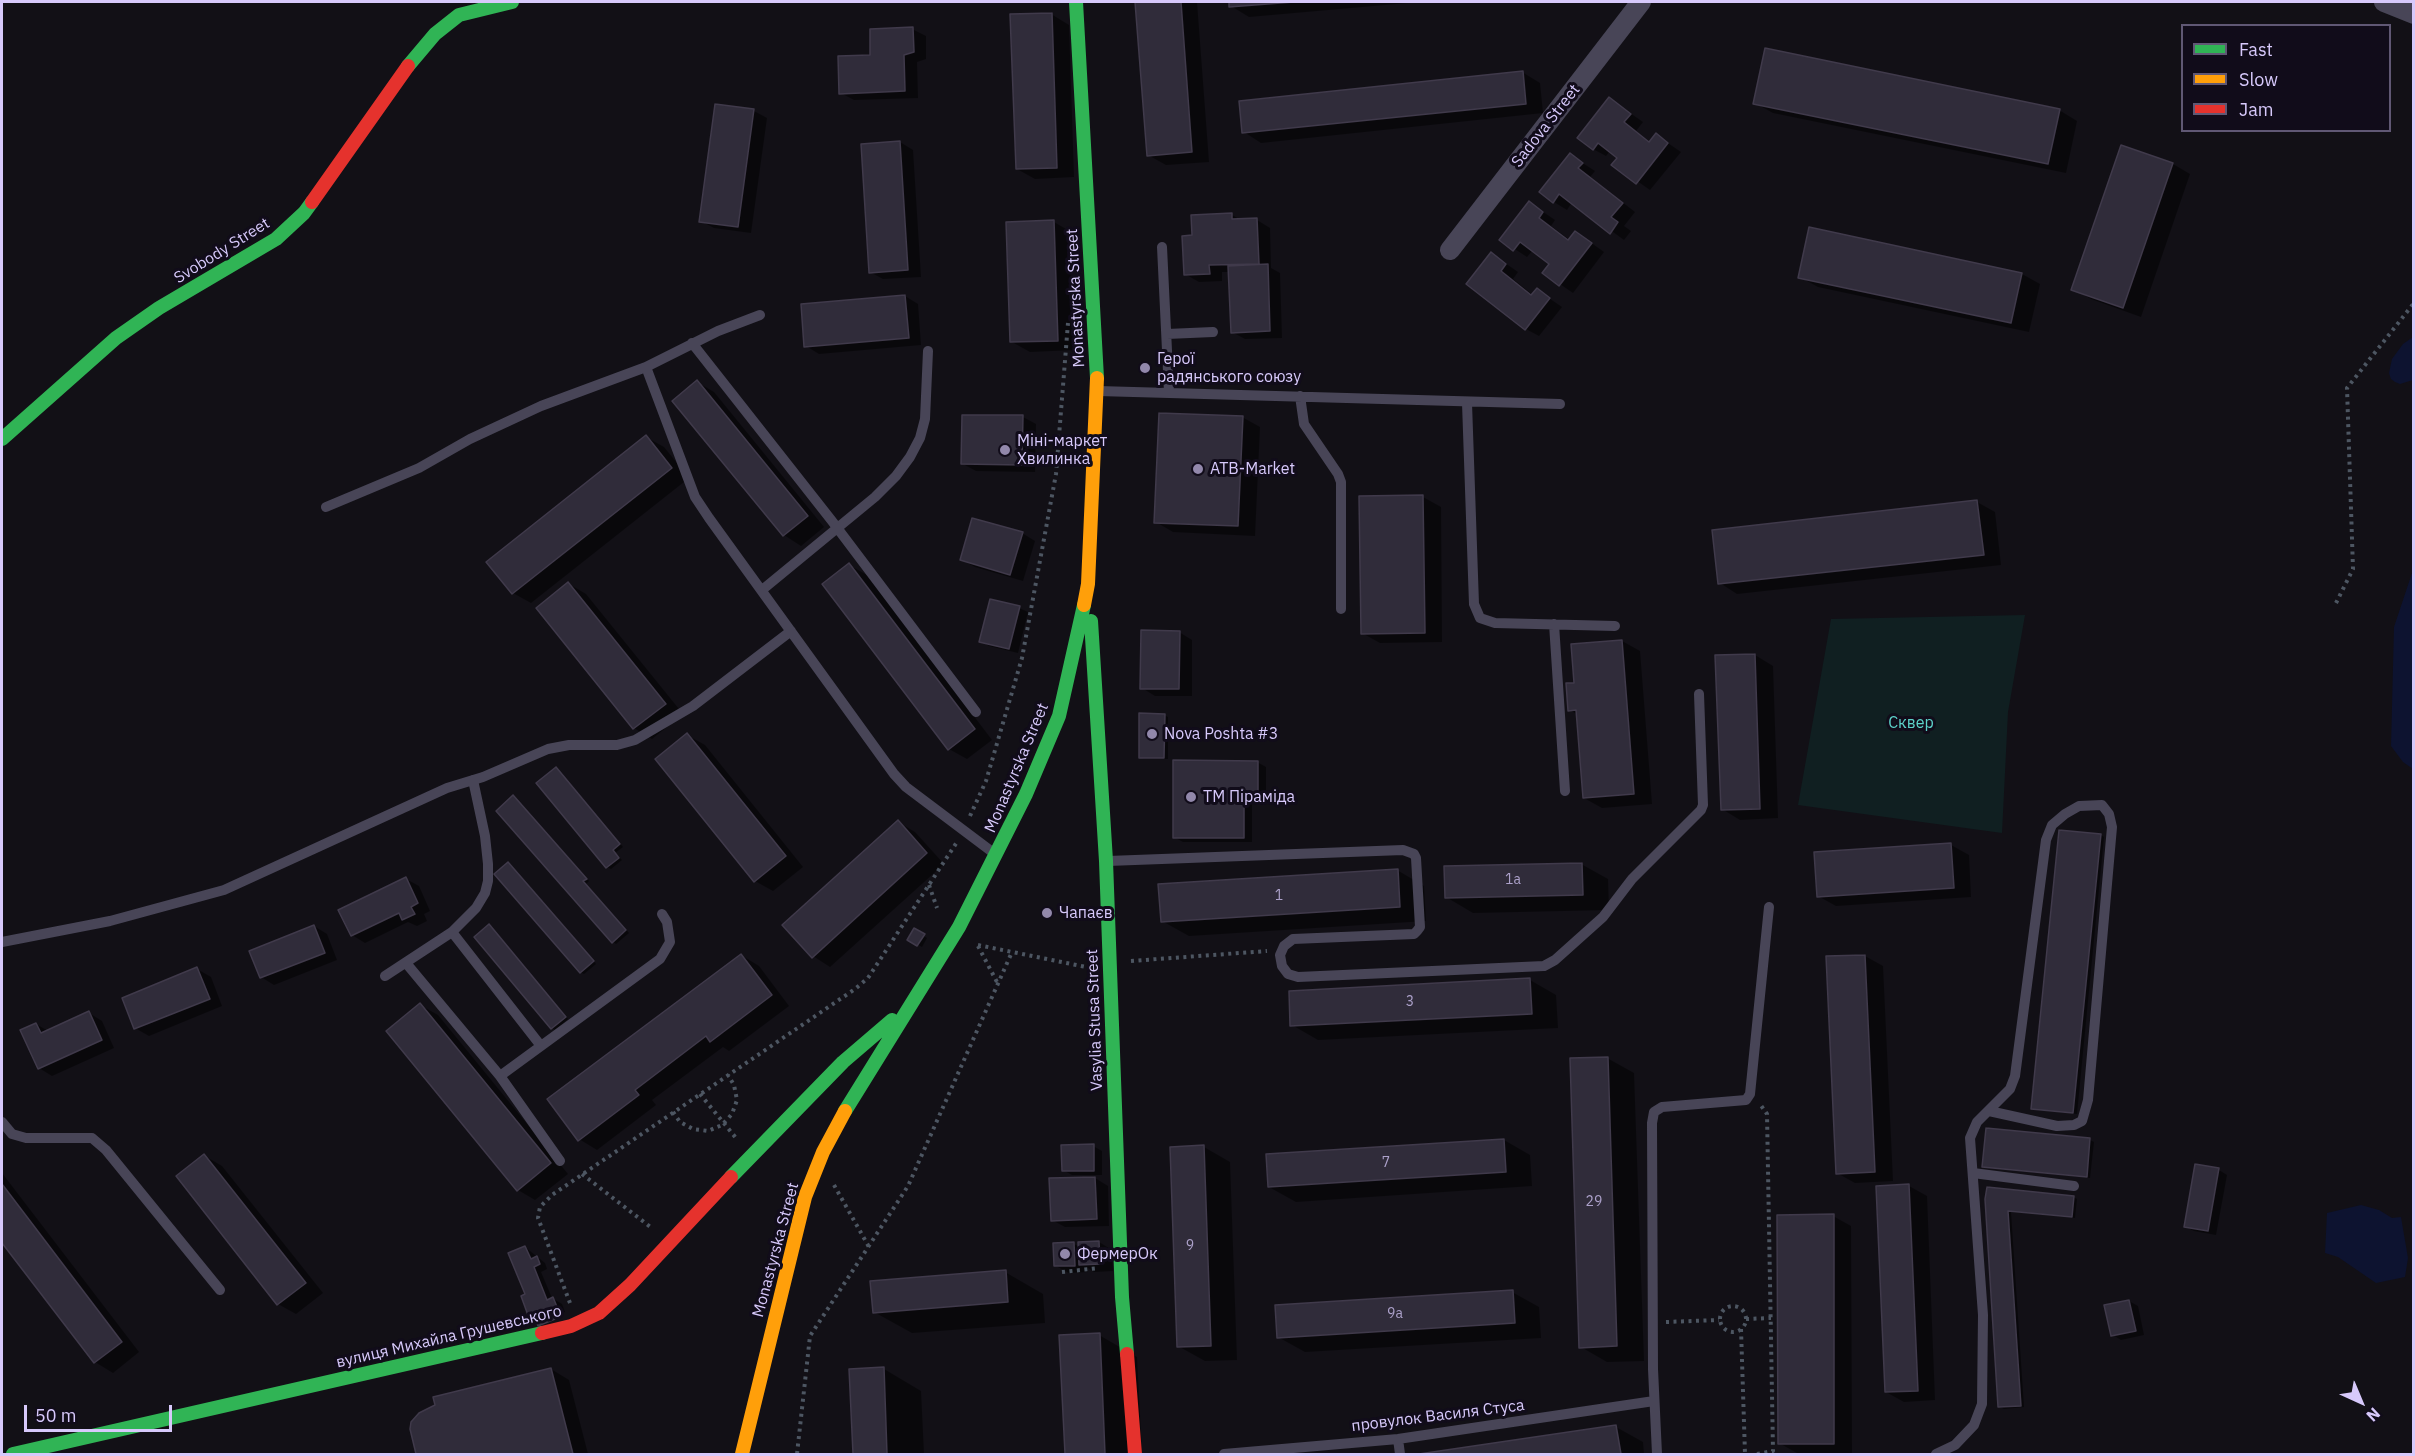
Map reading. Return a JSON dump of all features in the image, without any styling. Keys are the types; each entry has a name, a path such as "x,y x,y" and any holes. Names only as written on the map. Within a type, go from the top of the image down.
{"street":[{"name":"Svobody Street","path":"2,439 116,338 159,308 276,239 304,213 406,68 435,34 459,15 512,2"},
{"name":"Monastyrska Street","path":"742,1454 805,1197 823,1152 851,1101 959,927 997,855 1059,716 1088,584 1097,391 1076,2"},
{"name":"Sadova Street","path":"1450,250 1641,2"},
{"path":"2384,2 2414,14"},
{"name":"Vasylia Stusa Street","path":"1088,584 1106,861 1122,1297 1135,1455"},
{"name":"вулиця Михайла Грушевського","path":"13,1455 577,1323 599,1313 630,1285 750,1156 843,1062 915,1001"}],"lane":[{"path":"1162,247 1169,392"},
{"path":"326,507 419,468 470,439 541,406 646,367 717,331 760,315"},
{"path":"1167,334 1213,332"},
{"path":"692,343 837,528 976,712"},
{"path":"762,590 889,483 910,457 920,438 925,419 928,351"},
{"path":"646,367 695,497 791,631 894,774 906,787 997,855"},
{"path":"1097,391 1560,404"},
{"path":"1300,396 1304,424 1341,482 1341,609"},
{"path":"1467,403 1476,611 1480,618 1495,623 1615,626"},
{"path":"1554,624 1565,791"},
{"path":"2,942 110,921 224,890 447,788 473,780 548,749 569,745 617,745 635,740 693,706 791,631"},
{"path":"1106,861 1403,850 1413,854 1416,858 1420,927 1414,934 1298,939 1288,942 1282,950 1282,966 1288,974 1298,977 1544,966 1555,960 1603,917 1632,879 1701,810 1703,805 1699,694"},
{"path":"385,976 452,932 476,908 488,881 485,836 473,780"},
{"path":"1936,1455 1955,1445 1974,1425 1982,1404 1983,1315 1970,1138 1977,1122 2010,1089 2015,1076 2046,840 2052,825 2065,813 2079,806 2102,805 2109,814 2112,827 2088,1100 2082,1121 2073,1125 2057,1126 1989,1111"},
{"path":"1657,1455 1654,1401 1650,1138 1654,1112 1662,1107 1746,1100 1750,1094 1769,907"},
{"path":"500,1076 660,959 670,942 667,922 662,914"},
{"path":"452,932 541,1046"},
{"path":"406,963 500,1076 560,1161"},
{"path":"2,1122 12,1134 26,1138 92,1138 106,1150 220,1290"},
{"path":"1972,1173 2074,1186"},
{"name":"провулок Василя Стуса","path":"1224,1455 1398,1439 1654,1401"},
{"path":"1398,1439 1400,1455"}],"path":[{"path":"2336,603 2353,569 2347,388 2414,303"},
{"path":"577,1323 538,1218 540,1207 552,1195 582,1174 868,978 964,830 986,781 1022,658 1056,474 1068,316"},
{"path":"929,885 937,908"},
{"path":"998,984 978,945 1110,968 1282,950"},
{"path":"796,1455 810,1336 908,1186 1012,952"},
{"path":"673,1113 680,1122 693,1130 708,1131 724,1124 732,1114 737,1100 734,1084 728,1075"},
{"path":"700,1094 750,1156"},
{"path":"1750,1094 1767,1114 1771,1318 1773,1451 1757,1455"},
{"path":"582,1174 671,1242"},
{"path":"834,1184 869,1247"},
{"path":"1062,1272 1098,1269 1119,1241"},
{"path":"1719,1320 1722,1311 1730,1306 1739,1307 1746,1319 1741,1329 1744,1455"},
{"path":"1746,1319 1771,1318"},
{"path":"1653,1323 1719,1320"},
{"path":"1719,1320 1727,1331 1741,1329"}],"green space":[{"name":"Сквер","path":"2025,615 2008,712 2002,833 1798,805 1831,619"}],"water":[{"path":"2413,337 2413,380 2400,384 2391,379 2389,373 2392,359 2403,344"},
{"path":"2413,570 2414,769 2403,762 2391,746 2394,627"},
{"path":"2361,1205 2379,1210 2392,1218 2401,1217 2408,1258 2405,1277 2376,1283 2338,1257 2325,1253 2327,1213"}],"building":[{"path":"1135,2 1181,2 1192,152 1147,156"},
{"path":"1229,2 1294,2 1229,7"},
{"path":"1052,13 1057,168 1016,169 1010,14"},
{"path":"913,27 914,52 904,55 905,91 839,94 838,56 870,55 870,29"},
{"path":"1765,48 2060,109 2048,164 1753,104"},
{"path":"1523,71 1526,104 1242,133 1239,101"},
{"path":"1609,97 1631,114 1624,122 1649,142 1656,133 1668,143 1636,184 1611,165 1617,158 1598,143 1593,150 1577,138"},
{"path":"715,104 754,109 738,227 699,222"},
{"path":"900,141 908,270 869,273 861,144"},
{"path":"2121,145 2173,163 2123,308 2071,290"},
{"path":"1570,153 1583,163 1578,168 1623,203 1611,217 1618,222 1610,234 1559,194 1553,203 1539,192"},
{"path":"1529,201 1543,212 1539,218 1568,240 1575,231 1592,243 1559,286 1542,273 1549,264 1520,242 1513,251 1499,240"},
{"path":"1232,213 1232,219 1257,218 1259,264 1209,265 1210,274 1184,275 1182,236 1192,235 1191,215"},
{"path":"1054,220 1058,341 1010,342 1006,222"},
{"path":"1809,227 2022,273 2011,323 1798,278"},
{"path":"1491,252 1506,264 1501,271 1531,295 1537,288 1550,298 1525,330 1466,284"},
{"path":"1268,264 1270,331 1231,333 1228,266"},
{"path":"905,295 909,338 804,347 801,304"},
{"path":"697,380 808,516 783,536 672,401"},
{"name":"ATB-Market","path":"1159,413 1243,416 1238,526 1154,523"},
{"path":"962,415 1023,415 1022,465 961,464"},
{"path":"646,435 672,468 512,594 486,562"},
{"path":"1423,495 1425,633 1361,634 1359,496"},
{"path":"1977,500 1984,555 1718,584 1712,530"},
{"path":"972,518 1023,532 1010,575 960,560"},
{"path":"849,563 975,729 948,750 822,584"},
{"path":"568,582 666,704 633,729 536,608"},
{"path":"990,599 1020,606 1009,649 979,642"},
{"path":"1141,630 1180,631 1179,689 1140,689"},
{"path":"1622,640 1634,794 1583,798 1576,710 1568,711 1566,683 1574,683 1571,644"},
{"path":"1755,654 1760,809 1721,810 1715,655"},
{"path":"1139,713 1165,714 1164,758 1139,758"},
{"path":"687,733 786,856 754,882 655,759"},
{"path":"1173,760 1258,761 1258,792 1244,792 1244,838 1173,838"},
{"path":"556,767 620,844 613,850 619,858 606,868 536,783"},
{"path":"513,795 587,879 583,881 626,930 612,943 496,811"},
{"path":"898,820 927,853 812,958 782,925"},
{"path":"2059,830 2101,834 2073,1113 2031,1109"},
{"path":"1951,843 1954,888 1817,897 1814,852"},
{"path":"508,862 594,961 580,973 494,874"},
{"path":"1582,863 1583,895 1445,898 1444,866"},
{"path":"1398,869 1400,907 1161,922 1158,884"},
{"path":"406,877 418,903 411,907 415,914 402,920 399,913 351,936 338,910"},
{"path":"489,924 566,1017 551,1029 474,937"},
{"path":"314,925 325,953 260,978 249,951"},
{"path":"914,928 925,934 917,946 907,940"},
{"path":"741,954 772,995 710,1042 706,1036 635,1090 639,1095 578,1141 547,1099"},
{"path":"1865,955 1875,1172 1836,1174 1826,956"},
{"path":"197,967 210,999 134,1029 122,998"},
{"path":"1530,978 1532,1014 1290,1026 1289,991"},
{"path":"420,1003 551,1163 517,1191 386,1031"},
{"path":"89,1011 102,1040 38,1069 20,1030 36,1023 41,1033"},
{"path":"1608,1057 1617,1346 1579,1348 1570,1058"},
{"path":"1986,1128 2090,1138 2087,1177 1982,1167"},
{"path":"1504,1139 1506,1172 1268,1187 1266,1154"},
{"path":"1094,1144 1094,1171 1062,1171 1061,1145"},
{"path":"1204,1145 1211,1346 1177,1347 1170,1147"},
{"path":"204,1154 306,1283 277,1305 176,1176"},
{"path":"2195,1164 2219,1168 2208,1231 2184,1227"},
{"path":"1095,1177 1097,1219 1051,1221 1049,1178"},
{"path":"2,1184 122,1342 94,1363 2,1243"},
{"path":"1909,1184 1918,1391 1885,1392 1876,1186"},
{"path":"1987,1187 2074,1196 2072,1217 2008,1211 2021,1406 1998,1407 1985,1199"},
{"path":"1834,1214 1834,1444 1778,1444 1777,1215"},
{"path":"1099,1241 1100,1264 1079,1265 1078,1242"},
{"path":"1074,1242 1075,1266 1054,1266 1053,1243"},
{"path":"525,1246 531,1259 537,1256 540,1264 534,1267 547,1300 553,1297 557,1307 551,1310 555,1319 538,1326 534,1316 529,1318 521,1296 525,1294 508,1253"},
{"path":"1006,1270 1008,1302 873,1313 870,1281"},
{"path":"1513,1290 1515,1323 1277,1338 1275,1305"},
{"path":"2129,1300 2136,1331 2111,1336 2104,1305"},
{"path":"1100,1333 1105,1454 1065,1454 1059,1335"},
{"path":"884,1367 887,1454 853,1454 849,1369"},
{"path":"551,1368 573,1454 416,1454 410,1429 411,1422 419,1413 435,1405 433,1397"},
{"path":"1616,1425 1621,1454 1419,1454"}],"traffic: fast":[{"path":"408,66 435,34 459,15 512,2"},
{"path":"1076,2 1097,378"},
{"path":"2,439 116,338 159,308 276,239 304,213 312,202"},
{"path":"845,1111 959,927 1026,794 1059,716 1084,605"},
{"path":"1091,621 1106,861 1122,1297 1127,1354"},
{"path":"731,1177 843,1062 892,1020"},
{"path":"13,1454 542,1333"}],"traffic: slow":[{"path":"1084,605 1088,584 1097,378"},
{"path":"742,1454 805,1197 823,1152 845,1111"}],"traffic: jam":[{"path":"312,202 408,66"},
{"path":"542,1333 571,1326 599,1313 630,1285 731,1177"},
{"path":"1127,1354 1135,1454"}],"place":[{"name":"Герої радянського союзу","path":"1145,368"},
{"name":"Міні-маркет Хвилинка","path":"1005,450"},
{"name":"ATB-Market","path":"1198,469"},
{"name":"Nova Poshta #3","path":"1152,734"},
{"name":"ТМ Піраміда","path":"1191,797"},
{"name":"Чапаєв","path":"1047,913"},
{"name":"ФермерОк","path":"1065,1254"}]}
